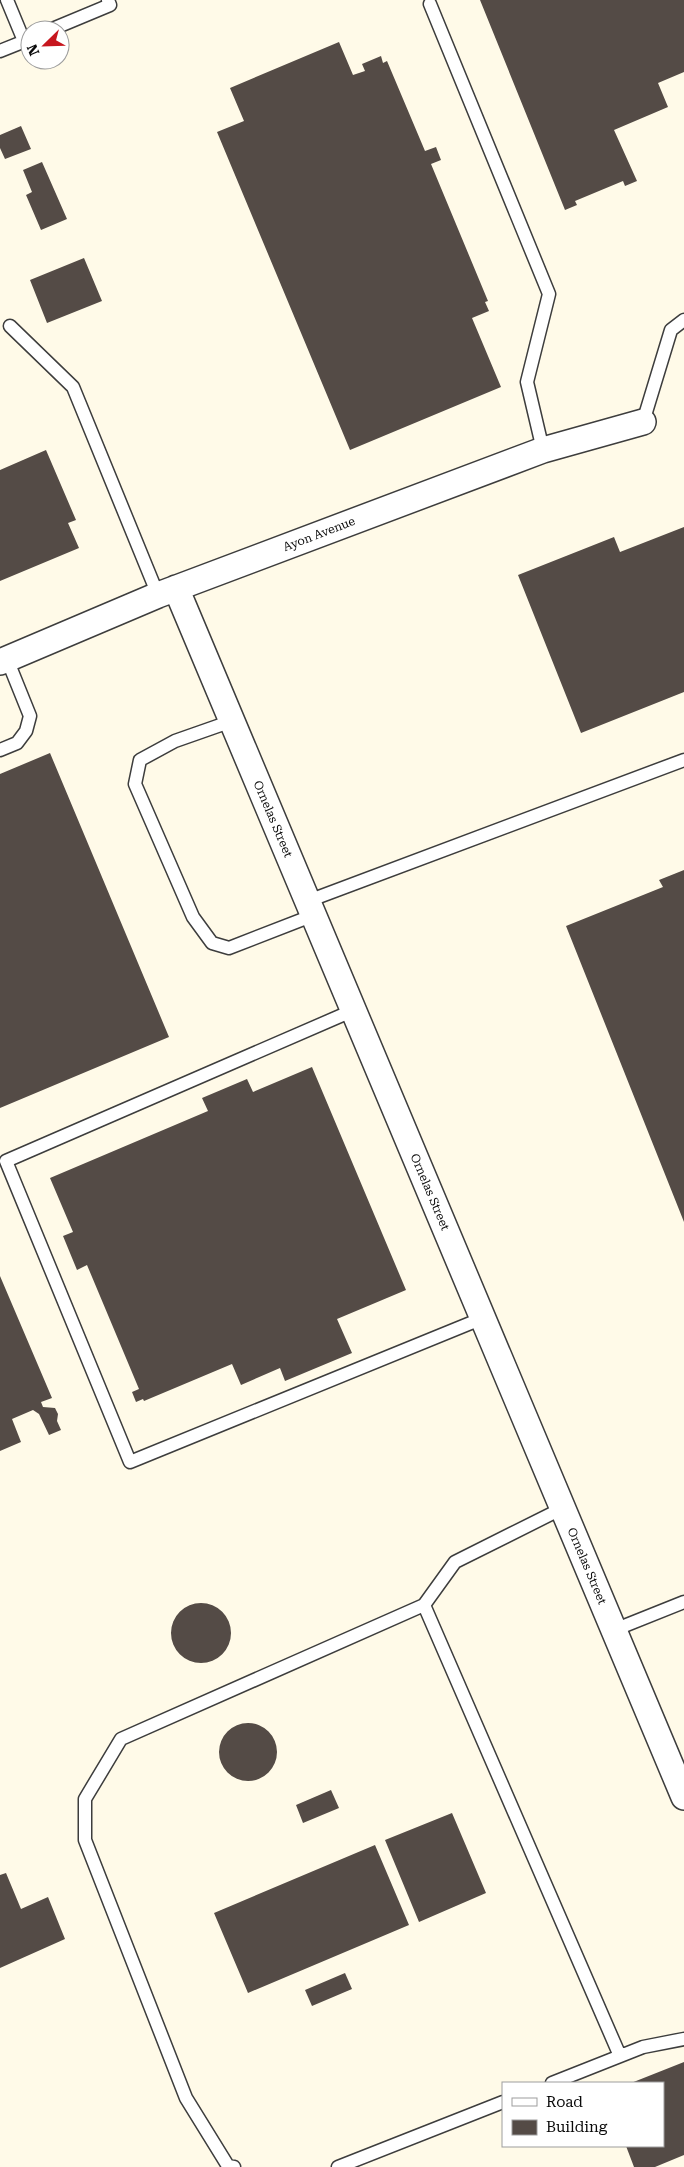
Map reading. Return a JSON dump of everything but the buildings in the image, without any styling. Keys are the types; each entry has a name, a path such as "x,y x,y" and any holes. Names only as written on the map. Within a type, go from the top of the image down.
{"street":[{"name":"Ayon Avenue","path":"4,660 167,591 543,450 643,422"},
{"name":"Ornelas Street","path":"167,591 232,721 684,1796"}],"lane":[{"path":"7,0 20,26"},
{"path":"70,22 110,5 108,0"},
{"path":"430,4 549,294 527,382 543,450"},
{"path":"0,51 20,43"},
{"path":"643,422 671,330 684,320"},
{"path":"10,326 73,387 167,591"},
{"path":"0,750 17,743 26,731 30,716 4,660"},
{"path":"232,721 175,741 140,760 135,784 192,917 212,943 229,948 311,908 684,760"},
{"path":"354,1010 6,1161 130,1462 483,1318"},
{"path":"234,2167 228,2166 186,2098 85,1840 85,1800 121,1739 424,1606 455,1562 563,1508"},
{"path":"614,1630 684,1602"},
{"path":"424,1606 620,2056"},
{"path":"555,2082 643,2047 684,2039"},
{"path":"338,2167 502,2102"}]}
